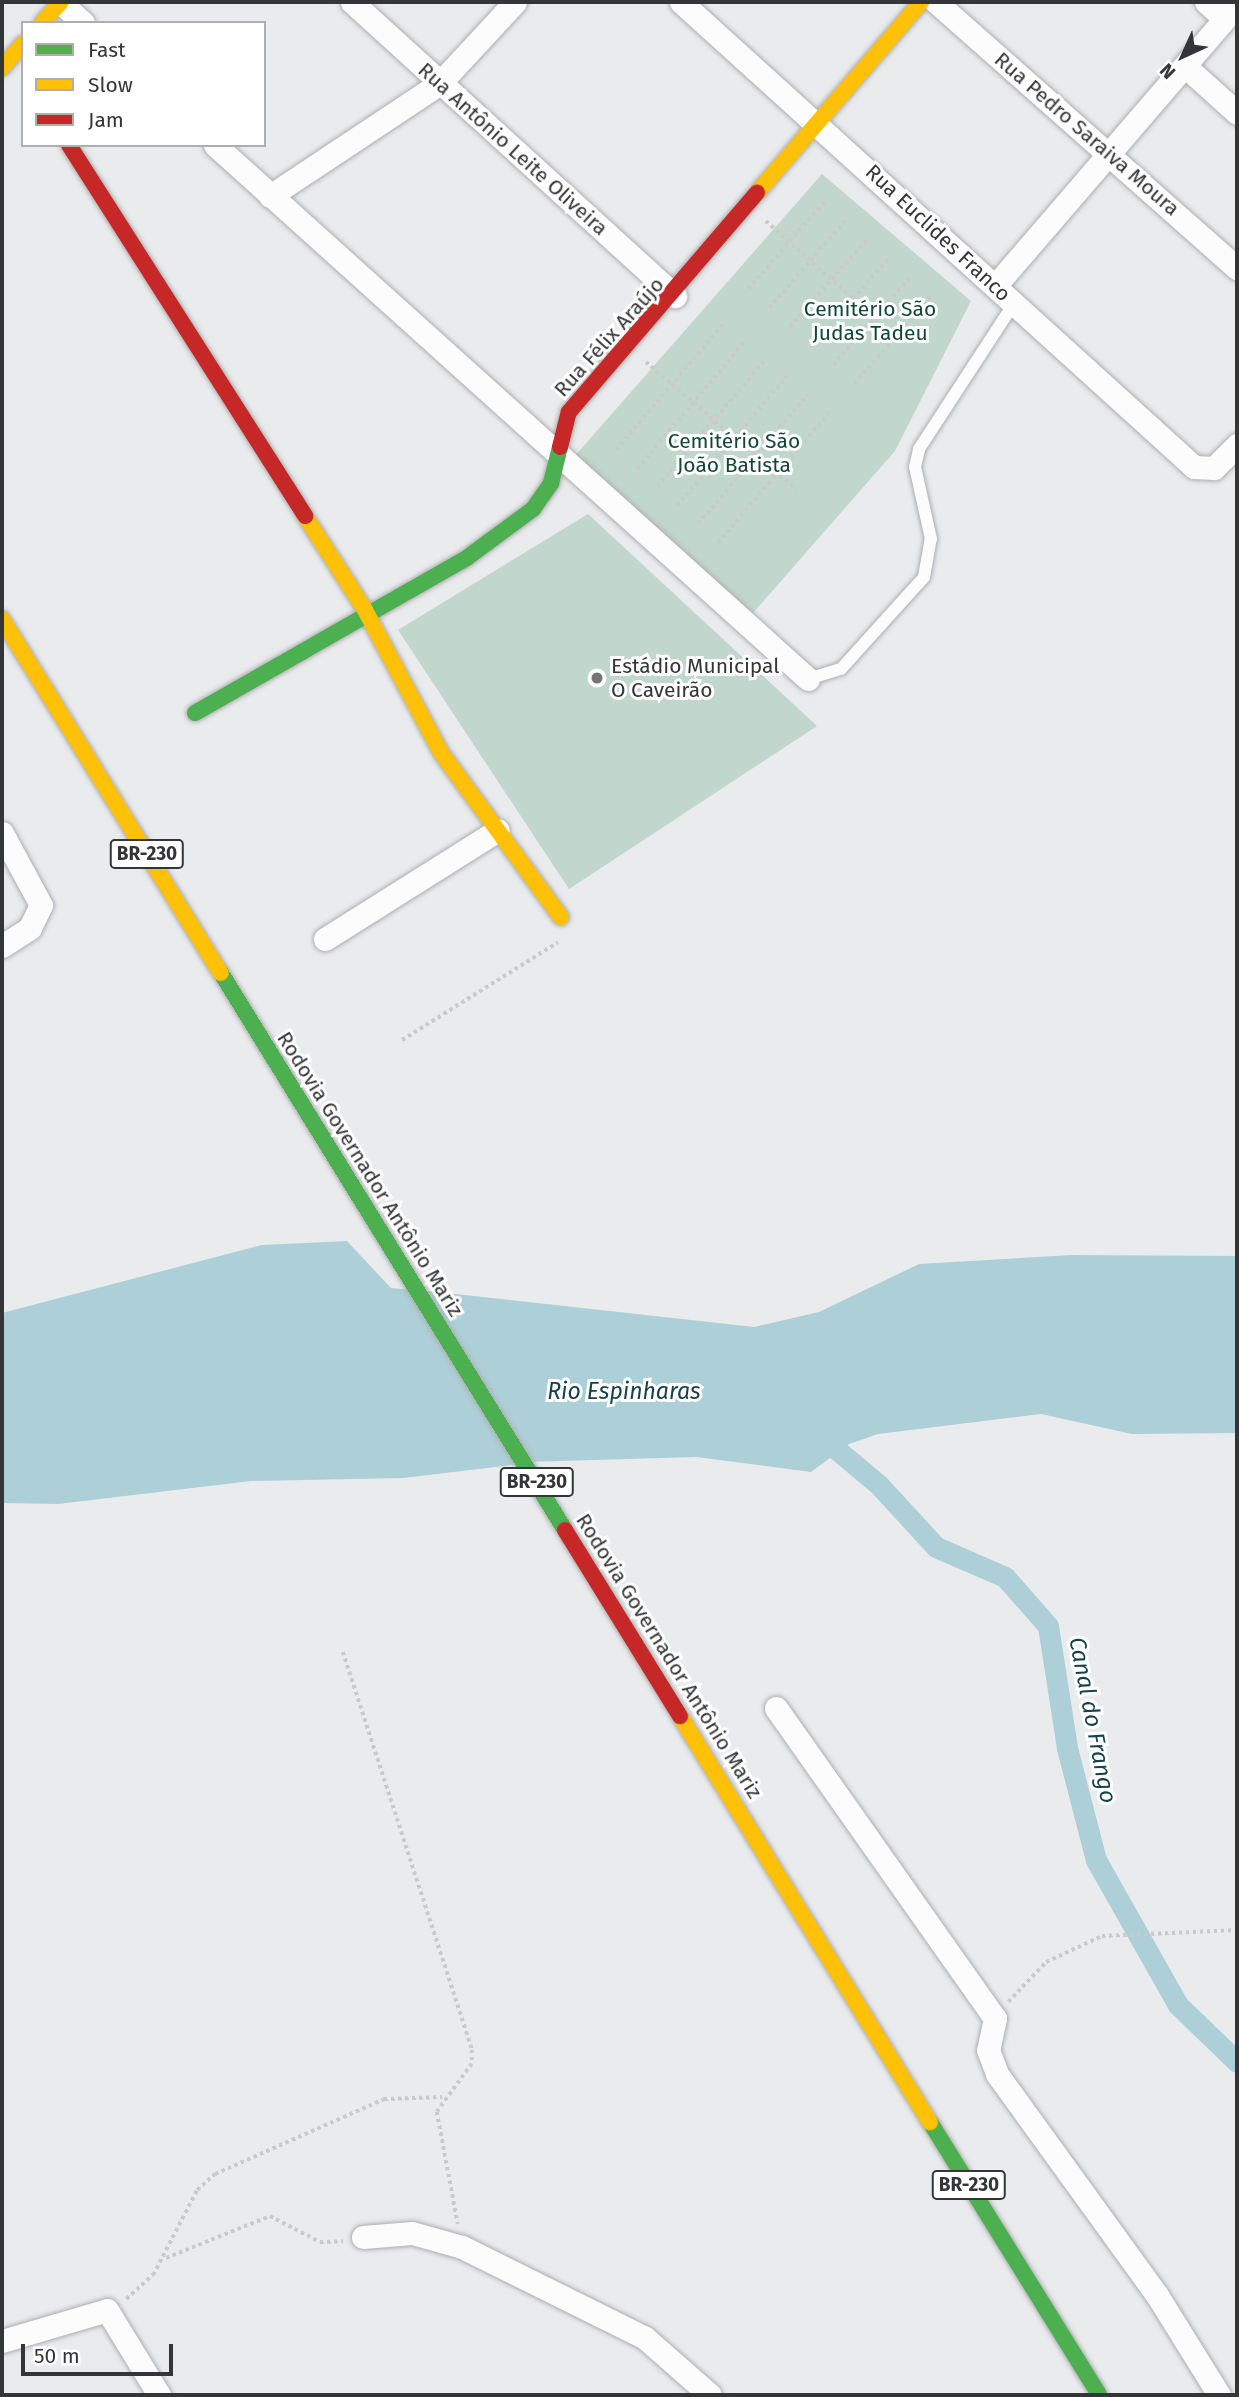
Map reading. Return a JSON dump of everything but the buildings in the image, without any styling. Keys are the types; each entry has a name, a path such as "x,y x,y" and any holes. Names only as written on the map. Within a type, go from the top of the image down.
{"main road":[{"path":"44,21 61,2"},
{"name":"Rua Félix Araújo","path":"195,713 365,610 468,557 533,509 551,483 555,452 569,412 675,296 921,2"},
{"path":"70,147 365,610 442,754 561,916"},
{"name":"Rodovia Governador Antônio Mariz","path":"2,619 1099,2395"}],"street":[{"path":"61,2 81,21"},
{"name":"Rua Antônio Leite Oliveira","path":"352,2 675,296"},
{"path":"270,196 440,83 515,2"},
{"name":"Rua Euclides Franco","path":"681,2 819,123 1194,467 1214,468 1237,445"},
{"name":"Rua Pedro Saraiva Moura","path":"936,2 1111,153 1237,268"},
{"path":"995,286 1231,12 1206,2"},
{"path":"1186,67 1237,113"},
{"path":"217,147 808,679"},
{"path":"325,939 498,830"},
{"path":"2,833 39,894 39,916 30,928 2,946"},
{"path":"776,1708 995,2018 988,2050 998,2074 1157,2295 1219,2395"},
{"path":"363,2237 412,2233 462,2247 645,2338 710,2395"},
{"path":"2,2341 107,2310 159,2395"}],"lane":[{"path":"808,679 841,669 924,577 931,539 915,467 919,449 1014,303"}],"path":[{"path":"748,289 826,200"},
{"path":"749,205 903,343"},
{"path":"769,308 847,219"},
{"path":"790,327 868,239"},
{"path":"811,346 890,257"},
{"path":"833,365 911,276"},
{"path":"854,384 932,295"},
{"path":"616,450 724,323"},
{"path":"636,469 745,341"},
{"path":"629,347 796,489"},
{"path":"657,487 766,359"},
{"path":"677,506 787,376"},
{"path":"698,524 808,394"},
{"path":"718,543 829,412"},
{"path":"402,1040 553,948 563,930 561,916"},
{"path":"343,1652 472,2050 472,2064 442,2097 438,2112 462,2247"},
{"path":"995,2018 1046,1962 1102,1936 1237,1930"},
{"path":"107,2310 130,2297 164,2259 197,2190 215,2174 384,2099 442,2097"},
{"path":"164,2259 270,2216 320,2242 363,2237"}],"green space":[{"path":"822,174 971,301 895,451 753,613 574,457"},
{"name":"Estádio Municipal O Caveirão","path":"588,514 817,726 569,889 398,630"}],"water":[{"path":"347,1241 391,1288 412,1290 521,1464 403,1478 251,1481 58,1504 2,1503 2,1313 262,1245"},
{"name":"Rio Espinharas","path":"1072,1255 1237,1256 1237,1433 1132,1434 1041,1414 878,1434 849,1444 811,1472 696,1457 526,1462 419,1290 754,1327 819,1312 919,1264"}],"waterway":[{"name":"Canal do Frango","path":"818,1434 879,1485 936,1547 1005,1577 1048,1626 1067,1748 1096,1860 1178,2005 1237,2062"}],"traffic: fast":[{"path":"195,713 468,557 533,509 551,483 560,447"},
{"path":"221,973 565,1530"},
{"path":"930,2122 1099,2395"}],"traffic: slow":[{"path":"44,21 61,2"},
{"path":"757,193 921,2"},
{"path":"2,68 21,46"},
{"path":"305,516 365,610 442,754 561,917"},
{"path":"2,619 221,973"},
{"path":"680,1716 930,2122"}],"traffic: jam":[{"path":"70,147 305,516"},
{"path":"560,447 569,412 757,193"},
{"path":"565,1530 680,1716"}],"place":[{"name":"Estádio Municipal O Caveirão","path":"597,678"}],"park label":[{"name":"Cemitério São Judas Tadeu","path":"870,321"},
{"name":"Cemitério São João Batista","path":"734,453"}]}
